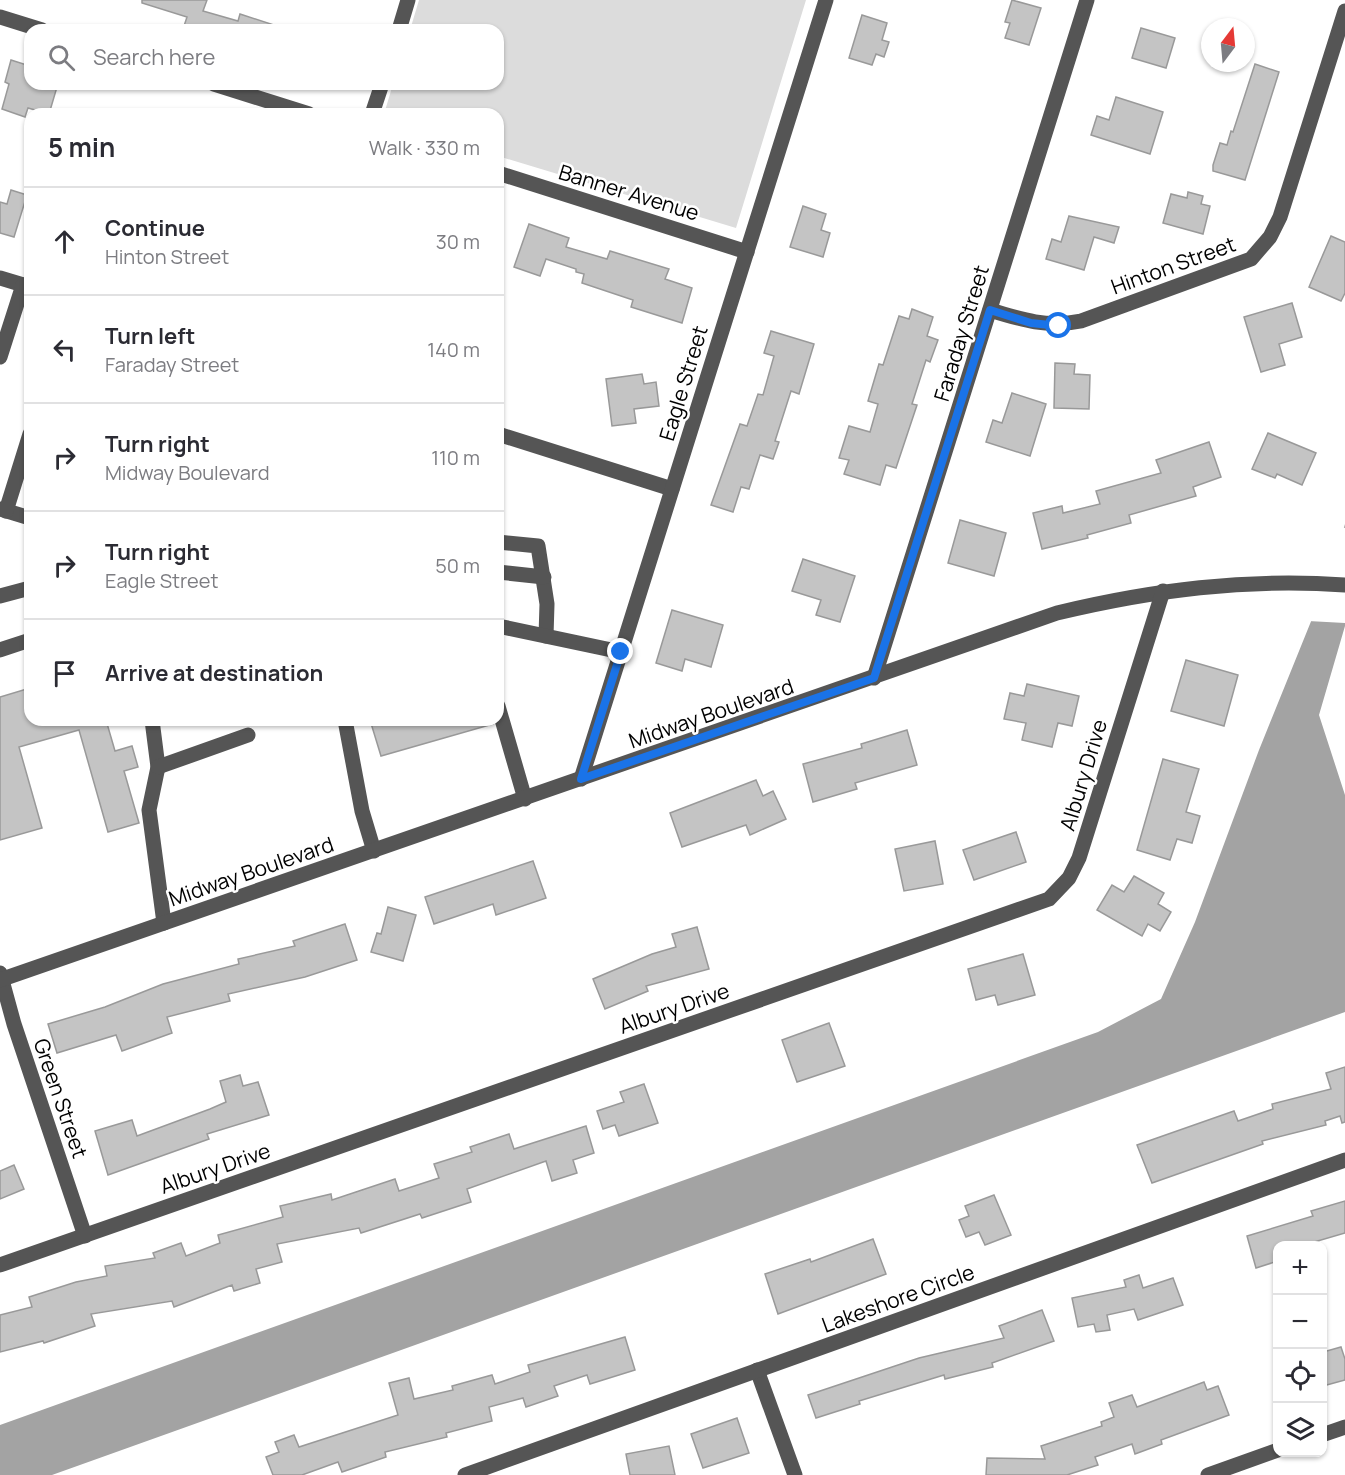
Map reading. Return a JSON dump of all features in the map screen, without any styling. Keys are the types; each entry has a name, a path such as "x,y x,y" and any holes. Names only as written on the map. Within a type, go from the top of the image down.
{"street":[{"path":"401,24 408,0"},
{"name":"Eagle Street","path":"581,779 826,0"},
{"name":"Faraday Street","path":"874,678 1087,0"},
{"name":"Hinton Street","path":"990,310 1031,323 1059,326 1070,324 1251,259 1270,237 1280,217 1345,11"},
{"path":"0,17 24,24"},
{"path":"233,90 290,108"},
{"path":"374,108 380,90"},
{"name":"Banner Avenue","path":"504,175 747,252"},
{"path":"0,278 24,285"},
{"path":"0,357 24,291"},
{"path":"504,436 672,489"},
{"path":"24,451 3,510 24,516"},
{"path":"504,543 538,546 547,604 546,636"},
{"path":"504,573 544,577"},
{"name":"Midway Boulevard","path":"1,977 525,799 1057,613 1162,591 1212,585 1304,582 1345,585"},
{"path":"0,596 24,590"},
{"name":"Albury Drive","path":"0,1265 1049,899 1069,878 1079,858 1162,591"},
{"path":"504,627 621,652"},
{"path":"0,650 24,642"},
{"path":"153,726 158,767 149,810 164,923"},
{"path":"346,726 362,811 374,851"},
{"path":"504,726 525,799"},
{"path":"158,767 248,735"},
{"name":"Green Street","path":"1,977 14,1024 86,1236"},
{"name":"Lakeshore Circle","path":"465,1475 1345,1160"},
{"path":"758,1370 795,1475"},
{"path":"1327,1434 1345,1427"},
{"path":"1208,1475 1273,1452"}],"shaded area":[{"path":"419,0 806,0 736,228 504,158 504,108 386,108 391,90 504,90 504,24 412,24"},
{"path":"1345,524 1345,626 1319,715 1345,795 1345,1012 52,1475 0,1475 0,1425 1098,1032 1161,999 1195,922 1259,750 1331,572"}],"pier":[{"path":"1341,527 1345,528 1345,623 1308,621 1329,571"}],"building":[{"path":"142,0 207,0 203,11 238,21 240,14 271,24 185,24 187,17 142,3"},
{"path":"1012,0 1041,8 1029,45 1005,38 1010,23 1005,22"},
{"path":"862,15 887,23 882,40 889,42 884,57 876,54 872,65 849,58"},
{"path":"1141,28 1175,38 1166,68 1132,58"},
{"path":"11,60 24,64 24,90 56,90 51,108 24,108 24,117 2,109 9,84 5,82"},
{"path":"1255,64 1279,72 1245,180 1213,171 1220,143 1227,145 1231,131 1233,132 1252,72 1255,72"},
{"path":"1116,97 1163,112 1150,154 1091,135 1097,116 1109,120"},
{"path":"11,190 24,194 24,205 14,237 0,233 0,202 7,204"},
{"path":"1188,192 1203,196 1201,204 1210,206 1203,234 1163,223 1171,194 1187,198"},
{"path":"803,206 826,214 821,230 830,233 823,257 790,247"},
{"path":"1069,216 1119,227 1114,243 1094,237 1084,270 1046,259 1052,239 1061,242"},
{"path":"529,224 569,238 566,247 607,259 610,251 669,269 665,279 692,288 682,323 631,307 633,300 582,283 584,274 546,259 540,276 514,267"},
{"path":"1331,236 1345,242 1345,293 1341,301 1309,287"},
{"path":"1292,303 1302,337 1279,344 1285,365 1261,372 1244,317"},
{"path":"912,309 933,317 927,336 938,340 930,362 926,360 912,404 917,405 896,468 886,465 880,485 844,474 849,460 839,458 849,426 870,432 878,404 868,401 879,364 883,365 899,316 909,319"},
{"path":"771,331 814,344 799,394 791,391 775,441 779,442 773,459 760,455 749,489 741,487 733,512 711,505 740,424 747,426 758,394 763,395 774,356 764,353"},
{"path":"1055,363 1075,364 1074,374 1090,375 1089,409 1054,408"},
{"path":"642,374 644,384 656,382 659,406 634,409 636,423 612,426 606,379"},
{"path":"1012,393 1046,404 1030,456 986,442 993,420 1002,423"},
{"path":"1268,433 1316,453 1302,485 1277,474 1275,478 1252,469"},
{"path":"1209,442 1221,477 1193,487 1196,496 1129,515 1131,523 1087,535 1088,538 1042,549 1033,513 1062,506 1063,513 1100,504 1096,491 1161,473 1156,460"},
{"path":"960,520 1006,533 994,576 948,563"},
{"path":"803,559 855,576 840,622 816,615 821,600 792,591"},
{"path":"672,610 723,625 711,667 685,659 682,671 656,663"},
{"path":"1186,660 1238,675 1224,726 1171,711"},
{"path":"1027,684 1079,696 1072,726 1058,723 1052,747 1022,740 1026,723 1004,719 1010,693 1024,696"},
{"path":"24,690 24,726 108,726 115,751 132,746 138,767 124,771 139,823 108,832 79,730 19,747 42,828 0,840 0,697"},
{"path":"372,726 486,726 381,756"},
{"path":"907,730 917,765 855,783 857,789 813,802 803,764 862,748 861,744"},
{"path":"1163,759 1199,769 1186,812 1200,816 1192,843 1177,839 1170,860 1137,850"},
{"path":"756,780 763,796 773,791 786,819 750,835 746,825 682,847 670,813"},
{"path":"1016,832 1026,862 974,880 963,850"},
{"path":"935,841 943,884 904,891 895,849"},
{"path":"533,861 546,898 496,915 493,904 434,924 425,897"},
{"path":"1134,876 1164,893 1158,904 1171,912 1160,931 1148,924 1142,936 1097,910 1112,885 1124,892"},
{"path":"388,907 416,915 403,961 371,952 377,933 381,934"},
{"path":"345,924 357,960 305,977 228,994 230,1001 167,1017 172,1033 122,1051 116,1035 57,1053 48,1024 105,1007 163,984 239,964 238,959 295,946 293,941"},
{"path":"697,927 709,969 646,986 648,991 605,1009 593,979 652,954 676,947 672,934"},
{"path":"1023,954 1035,995 998,1005 995,995 976,1000 968,969"},
{"path":"829,1023 845,1066 797,1082 782,1040"},
{"path":"1345,1067 1345,1122 1342,1123 1340,1116 1325,1121 1326,1125 1262,1141 1263,1144 1152,1183 1137,1145 1234,1111 1238,1121 1273,1109 1272,1104 1331,1089 1326,1073"},
{"path":"240,1075 243,1086 258,1082 269,1115 207,1134 209,1139 108,1175 95,1131 132,1120 137,1136 210,1109 226,1102 220,1081"},
{"path":"644,1084 658,1123 619,1136 615,1125 603,1129 597,1111 624,1102 620,1092"},
{"path":"586,1126 594,1153 573,1160 577,1173 552,1181 546,1161 467,1189 471,1202 422,1218 420,1214 361,1233 359,1228 277,1244 282,1262 256,1269 260,1283 234,1291 232,1285 174,1307 172,1301 91,1314 95,1326 44,1343 43,1341 0,1352 0,1315 32,1307 29,1297 76,1282 107,1276 105,1266 155,1258 153,1253 181,1243 186,1256 220,1243 218,1235 283,1217 280,1206 331,1194 332,1200 395,1179 399,1191 439,1178 434,1164 472,1152 470,1147 509,1134 514,1149"},
{"path":"14,1165 24,1189 0,1199 0,1171"},
{"path":"994,1195 1011,1235 985,1245 979,1232 966,1237 959,1220 969,1216 965,1206"},
{"path":"1345,1201 1345,1233 1318,1241 1273,1241 1273,1263 1256,1268 1247,1236 1313,1216 1311,1211"},
{"path":"873,1239 886,1274 778,1314 765,1274 810,1259 811,1262"},
{"path":"1139,1275 1143,1288 1173,1278 1183,1305 1138,1320 1134,1309 1107,1315 1110,1330 1096,1332 1094,1324 1078,1327 1072,1298 1126,1287 1124,1280"},
{"path":"1042,1310 1054,1341 992,1363 993,1367 945,1379 944,1375 859,1401 860,1404 816,1418 808,1395 919,1358 1004,1338 999,1326"},
{"path":"625,1337 635,1370 590,1384 587,1375 554,1386 558,1396 526,1407 523,1398 489,1407 492,1421 446,1433 447,1437 385,1452 386,1457 342,1472 338,1462 302,1475 273,1475 266,1457 279,1452 275,1442 294,1435 299,1447 398,1415 389,1383 409,1378 414,1399 453,1390 452,1386 492,1375 495,1384 530,1372 528,1365"},
{"path":"1341,1347 1345,1359 1345,1380 1327,1385 1327,1351"},
{"path":"1204,1382 1207,1390 1218,1386 1229,1415 1161,1440 1162,1444 1135,1454 1132,1444 1095,1457 1098,1465 1067,1475 986,1475 987,1458 1045,1459 1041,1446 1102,1426 1101,1422 1114,1417 1109,1403 1132,1395 1137,1407"},
{"path":"737,1418 749,1453 703,1468 691,1434"},
{"path":"669,1446 675,1475 630,1475 626,1454"}],"route":[{"path":"621,652 581,779 874,678 990,310 1031,323 1059,326"}]}
